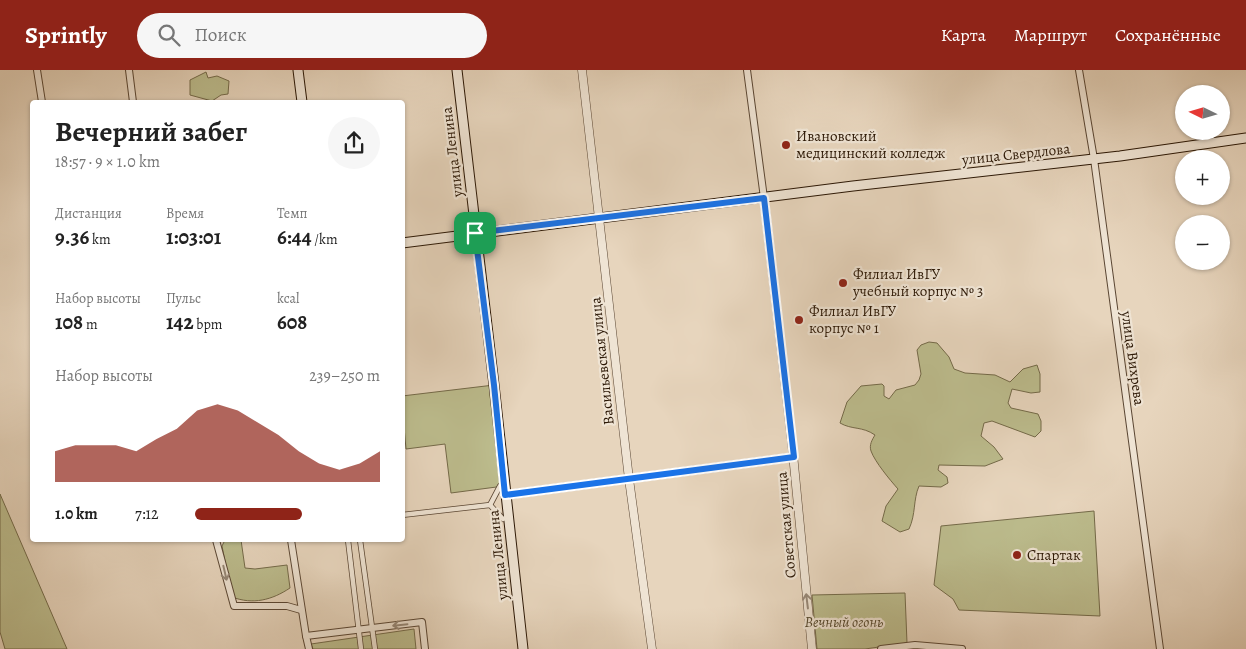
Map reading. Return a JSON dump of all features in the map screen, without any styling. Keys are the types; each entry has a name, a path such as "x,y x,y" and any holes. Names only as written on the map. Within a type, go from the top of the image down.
{"main road":[{"path":"298,70 302,100"},
{"name":"улица Ленина","path":"457,70 523,649"},
{"name":"улица Свердлова","path":"405,244 475,233 600,219 853,186 1094,159 1246,138"}],"street":[{"path":"37,70 42,100"},
{"path":"130,70 133,100"},
{"name":"Васильевская улица","path":"582,70 629,479 652,649"},
{"name":"Советская улица","path":"747,70 794,457 812,649"},
{"name":"улица Вихрева","path":"1080,70 1094,159 1160,649"},
{"path":"505,495 794,457"},
{"path":"490,505 500,486"},
{"path":"405,515 490,505"},
{"path":"490,505 503,519"},
{"path":"217,542 234,606 287,606 301,610"},
{"path":"291,542 301,610 309,649"},
{"path":"348,542 361,649"},
{"path":"360,542 375,649"},
{"path":"306,636 422,622 425,649"},
{"path":"881,649 915,645 962,649"}],"green space":[{"path":"206,72 208,78 217,76 229,81 228,94 221,95 214,100 190,95 190,80"},
{"path":"929,342 937,343 949,357 954,369 965,373 995,375 1010,382 1023,369 1037,365 1040,374 1040,392 1031,393 1012,389 1008,403 1011,408 1038,414 1041,421 1041,431 1035,437 992,421 984,423 981,436 994,447 1003,459 985,466 939,465 938,470 947,477 948,483 941,487 919,486 909,529 900,532 882,521 886,506 898,489 879,465 870,449 875,435 866,430 849,427 840,423 847,402 861,386 882,384 884,386 884,396 889,399 896,390 915,385 921,374 917,350 921,345"},
{"path":"494,385 504,486 451,493 445,444 406,449 405,396"},
{"path":"0,494 67,649 5,649 0,632"},
{"name":"Спартак","path":"1094,511 1100,616 959,610 953,599 934,585 941,526"},
{"path":"224,542 241,542 245,568 255,569 287,565 290,588 276,596 262,600 247,601 232,597 222,546"},
{"name":"Вечный огонь","path":"905,593 907,643 865,649 817,649 812,595"},
{"path":"414,629 416,649 313,649 311,644"}],"place":[{"name":"Ивановский медицинский колледж","path":"786,145"},
{"name":"Филиал ИвГУ учебный корпус № 3","path":"843,283"},
{"name":"Филиал ИвГУ корпус № 1","path":"799,320"},
{"name":"Спартак","path":"1017,555"}],"route":[{"path":"764,198 794,457 505,495 494,385 475,233 764,198"}]}
